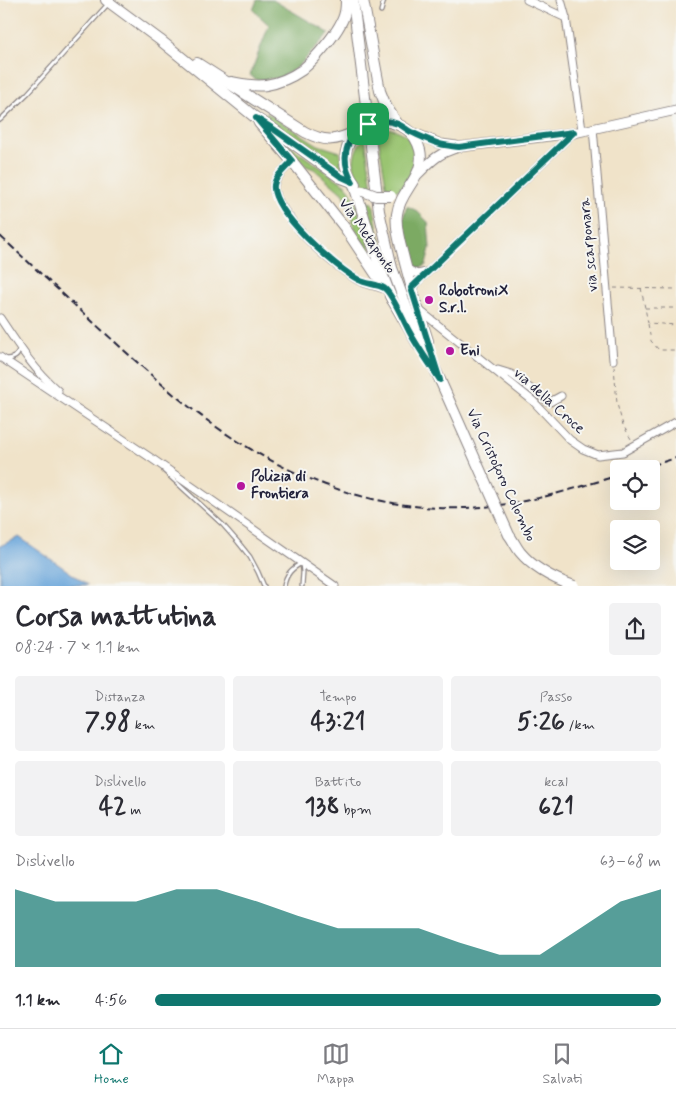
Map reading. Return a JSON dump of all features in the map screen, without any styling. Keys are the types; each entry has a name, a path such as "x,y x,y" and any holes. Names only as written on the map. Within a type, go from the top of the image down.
{"main road":[{"path":"227,82 265,86 284,80 301,71 336,31 345,13 346,0"},
{"path":"353,0 379,211 392,268 408,311 440,380"},
{"path":"363,0 380,91 386,106 397,123 409,131 417,142 420,152 421,165 418,174 399,205 396,215 398,237 411,288 440,380"},
{"path":"108,1 160,40 256,118 340,176 353,182 362,191 376,196 391,196 404,191 411,185"},
{"path":"160,40 318,139 329,140 344,137 368,124 384,121 397,123"},
{"name":"Via Metaponto","path":"256,118 345,228 392,300 410,333 440,380"},
{"path":"357,131 350,140 345,153 346,169 353,182 392,300"},
{"name":"Via Cristoforo Colombo","path":"440,380 509,535 520,552 533,565 549,575 574,586"}],"street":[{"path":"527,0 566,18"},
{"path":"561,0 566,18 578,131"},
{"path":"418,174 434,158 445,151 459,147 578,131 676,110"},
{"name":"via scarponara","path":"593,128 613,360"},
{"path":"409,131 441,144 459,147"},
{"path":"411,288 578,131"},
{"path":"292,161 274,185 274,193 291,220 311,243 358,280 385,289"},
{"path":"406,268 417,274 427,272"},
{"name":"via della Croce","path":"418,309 532,401 570,440 582,449 598,455 623,452 676,422"},
{"path":"0,318 38,372 81,411"},
{"path":"0,357 151,458 335,586"},
{"path":"492,368 511,374 547,401 550,402 561,396"}],"lane":[{"path":"381,11 384,0"},
{"path":"0,120 28,93 108,1"},
{"path":"0,357 6,359 14,358 18,354 19,346"},
{"path":"151,458 223,525 250,557 264,586"},
{"path":"284,586 288,573 295,566 302,563 302,586"}],"path":[{"path":"607,288 676,289"},
{"path":"641,288 652,341 659,350 676,350"},
{"path":"645,308 676,308"},
{"path":"648,323 676,325"},
{"path":"613,360 617,404 623,425 634,445"}],"green space":[{"path":"257,0 273,0 329,33 297,68 279,78 256,80 250,75 269,25 253,10"},
{"path":"267,113 318,145 340,152 342,173 264,118"},
{"path":"383,128 402,132 415,145 417,151 418,162 410,183 399,190 387,191 377,130"},
{"path":"365,137 372,188 358,176 354,164 357,149"},
{"path":"278,138 347,186 354,198 375,263 353,225 353,217 344,195 314,169 306,166"},
{"path":"366,202 373,203 378,231 390,271 388,272"},
{"path":"407,206 417,211 428,222 430,248 426,265 420,268 411,264 405,247 402,221"}],"water":[{"path":"19,537 88,585 0,585 0,546"}],"railway":[{"path":"0,236 142,367 199,414 235,439 272,461 312,479 352,494 394,503 438,508 483,507 518,502 610,478"},
{"path":"660,463 676,458"}],"place":[{"name":"RobotroniX S.r.l.","path":"429,300"},
{"name":"Eni","path":"450,351"},
{"name":"Polizia di Frontiera","path":"241,486"}],"route":[{"path":"256,118 340,176 353,182 346,169 345,153 350,140 357,131 368,124 376,121 397,123 409,131 441,144 459,147 574,132 411,288 440,380 385,289 358,280 326,257 300,232 291,220 274,193 274,185 292,161 256,118"}]}
